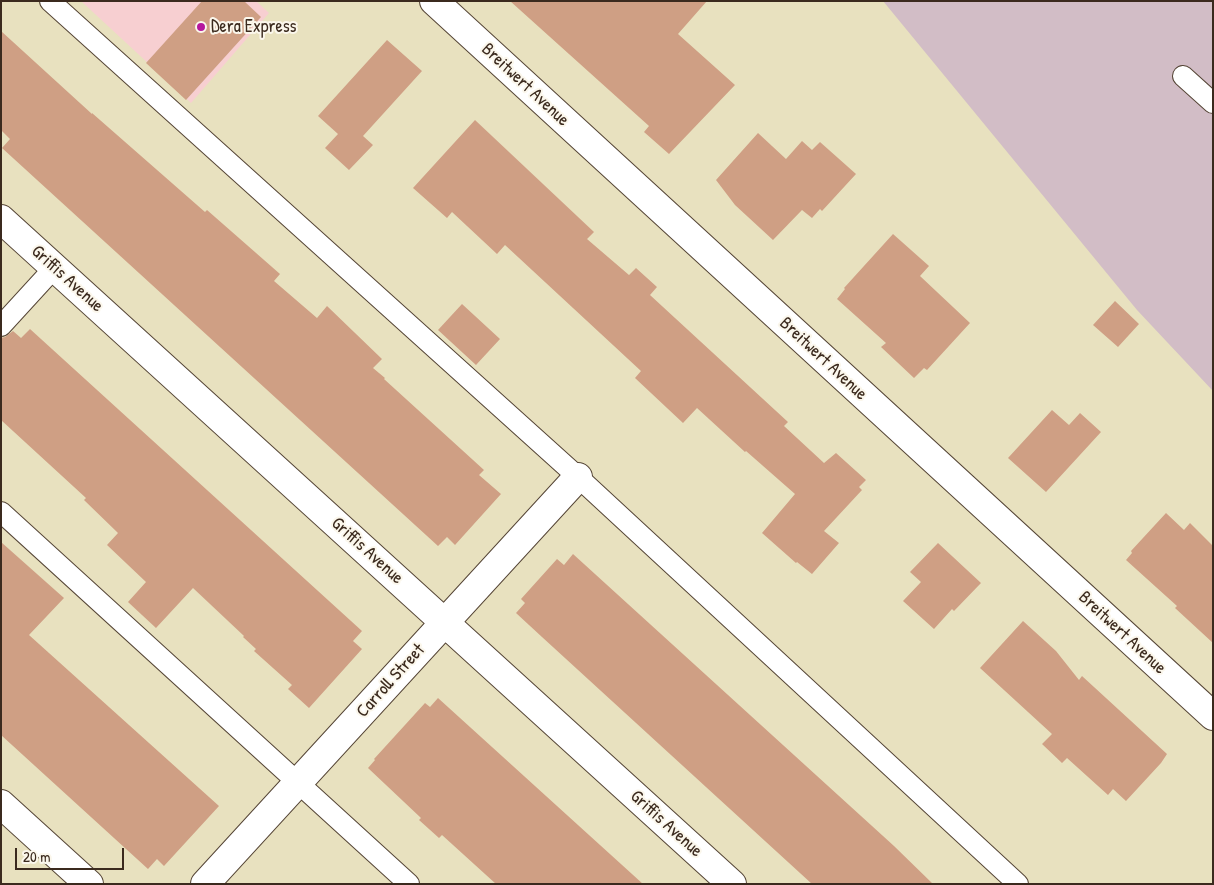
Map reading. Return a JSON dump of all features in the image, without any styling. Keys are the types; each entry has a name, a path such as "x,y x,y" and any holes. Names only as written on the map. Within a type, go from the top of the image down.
{"street":[{"name":"Breitwert Avenue","path":"434,1 1213,716"},
{"name":"Griffis Avenue","path":"1,218 732,884"},
{"name":"Carroll Street","path":"205,884 578,478"},
{"path":"1,804 89,884"}],"lane":[{"path":"50,1 578,478 1018,884"},
{"path":"1183,76 1213,103"},
{"path":"1,326 55,268"},
{"path":"1,512 409,884"}],"shaded area":[{"path":"81,1 256,1 269,13 191,103"},
{"path":"883,1 1213,1 1213,391 1137,310"}],"building":[{"path":"202,1 244,1 261,17 186,100 146,63"},
{"path":"510,1 707,1 678,34 735,85 669,154 644,132 649,126"},
{"path":"1,31 92,114 280,274 274,281 317,318 327,306 382,359 373,368 484,470 479,475 501,494 455,545 447,537 438,546 2,148 10,139 1,130"},
{"path":"387,40 422,71 363,136 373,145 349,170 325,148 338,134 318,116"},
{"path":"475,120 594,232 587,239 629,275 636,268 657,287 650,295 788,422 784,426 824,463 836,453 866,480 859,487 862,490 824,531 839,543 812,574 796,563 762,533 795,494 697,408 683,423 635,378 641,371 505,245 497,254 452,212 447,218 413,188"},
{"path":"758,133 786,159 802,141 812,150 820,142 856,174 822,211 820,209 812,218 802,210 773,240 735,205 716,180"},
{"path":"893,234 929,266 920,276 970,323 927,370 924,368 914,378 881,347 886,343 837,299 844,288"},
{"path":"1115,301 1139,324 1118,347 1093,325"},
{"path":"462,304 500,339 476,365 438,330"},
{"path":"30,329 362,631 353,641 362,649 309,708 288,689 292,685 254,651 256,649 244,636 193,588 156,628 128,602 146,582 107,545 118,533 84,500 86,498 1,420 1,338 13,331 21,338"},
{"path":"1052,410 1069,425 1080,413 1101,432 1046,492 1008,458"},
{"path":"1166,513 1184,530 1190,523 1213,546 1213,643 1175,608 1177,606 1126,560 1132,553 1131,551"},
{"path":"1,542 64,598 29,635 219,806 164,866 157,859 148,869 1,735"},
{"path":"938,543 981,583 954,611 952,609 934,629 903,601 921,582 910,572"},
{"path":"573,554 894,846 933,884 812,884 542,637 516,613 525,603 521,599 557,559 564,565"},
{"path":"1023,621 1056,651 1079,680 1082,676 1167,754 1126,801 1113,789 1108,795 1067,758 1062,763 1042,744 1052,734 980,668"},
{"path":"438,698 643,884 496,884 442,835 439,838 419,820 421,818 368,768 425,703 430,707"}],"place":[{"name":"Dera Express","path":"201,27"}]}
